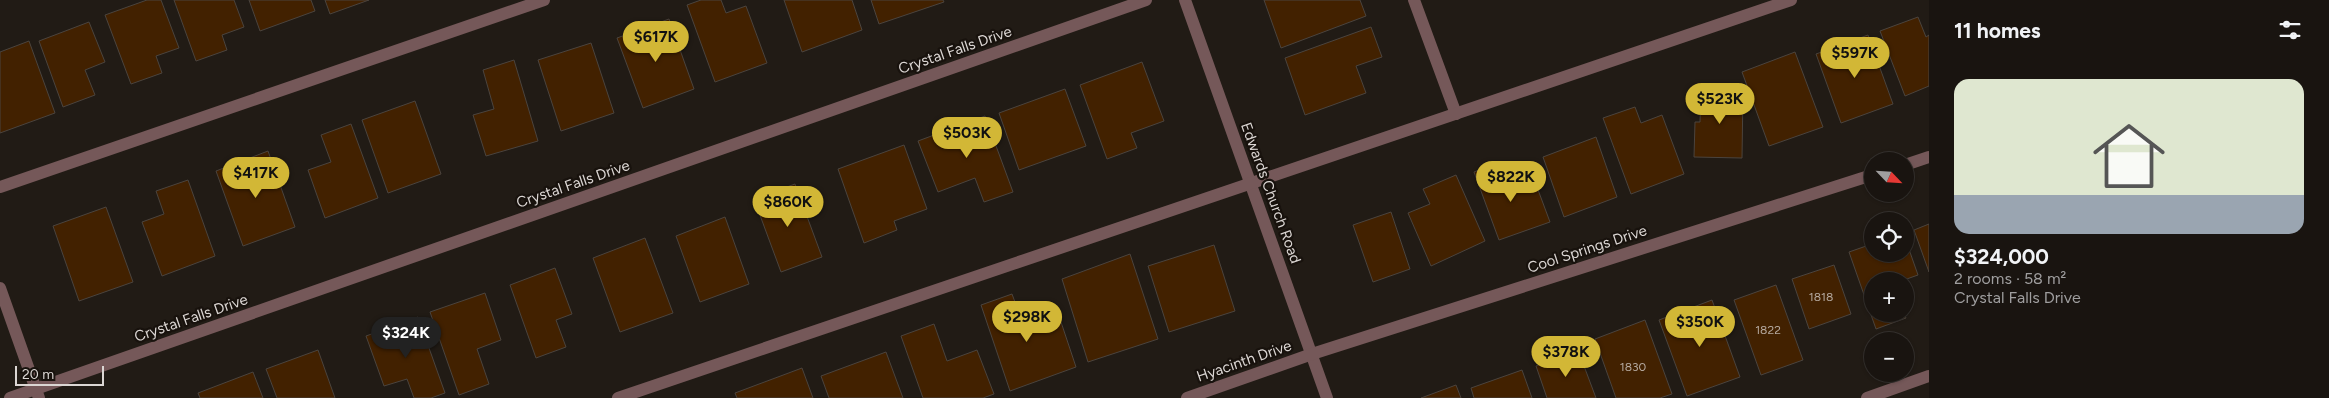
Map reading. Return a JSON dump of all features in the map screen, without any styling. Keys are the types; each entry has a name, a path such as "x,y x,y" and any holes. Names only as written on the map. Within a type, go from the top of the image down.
{"street":[{"path":"0,188 544,0"},
{"name":"Crystal Falls Drive","path":"10,398 38,393 1146,0"},
{"name":"Edwards Church Road","path":"1185,0 1327,398"},
{"path":"1414,0 1456,114"},
{"path":"618,398 1791,0"},
{"path":"1914,162 1929,157"},
{"name":"Cool Springs Drive","path":"1312,354 1864,178"},
{"path":"0,288 38,393"},
{"name":"Hyacinth Drive","path":"1187,398 1312,354"},
{"path":"1867,398 1929,376"}],"building":[{"path":"147,0 161,0 179,48 156,56 162,73 131,84 105,15"},
{"path":"174,0 234,0 244,27 222,35 227,50 196,61"},
{"path":"249,0 311,0 315,11 260,31"},
{"path":"325,0 369,0 330,14"},
{"path":"701,0 721,0 726,13 746,6 767,63 715,82 687,5"},
{"path":"784,0 852,0 862,30 802,52"},
{"path":"871,0 943,0 944,2 879,24"},
{"path":"1264,0 1360,0 1366,16 1281,48"},
{"path":"1918,17 1926,37 1929,35 1929,86 1905,96 1880,31"},
{"path":"669,19 694,89 643,108 617,38"},
{"path":"89,22 105,62 85,70 95,95 63,107 39,41"},
{"path":"1371,27 1382,57 1356,66 1366,93 1305,115 1285,58"},
{"path":"1868,35 1893,104 1841,123 1816,54"},
{"path":"29,41 55,113 0,133 0,52"},
{"path":"591,43 614,113 561,131 538,60"},
{"path":"1795,52 1823,127 1769,146 1742,72"},
{"path":"514,60 538,141 486,156 473,115 494,109 483,70"},
{"path":"1142,62 1164,121 1131,133 1137,148 1107,159 1080,85"},
{"path":"1065,89 1086,146 1019,170 999,113"},
{"path":"1701,89 1743,90 1742,158 1694,157 1695,122 1700,122"},
{"path":"415,101 441,174 388,193 362,120"},
{"path":"1635,107 1641,123 1662,115 1684,174 1631,194 1603,118"},
{"path":"985,116 1013,192 984,202 975,178 938,192 918,141"},
{"path":"351,124 378,198 325,218 308,170 331,162 321,135"},
{"path":"1596,137 1617,197 1564,217 1543,157"},
{"path":"904,145 927,209 894,221 897,230 864,243 838,169"},
{"path":"268,151 295,227 243,246 216,171"},
{"path":"1500,162 1510,188 1534,179 1550,222 1499,240 1474,172"},
{"path":"1456,175 1485,241 1431,266 1408,213 1430,204 1423,189"},
{"path":"188,180 215,256 162,276 142,222 164,214 156,191"},
{"path":"795,184 822,257 781,272 754,199"},
{"path":"106,207 133,282 79,301 53,226"},
{"path":"1391,212 1410,269 1373,282 1353,225"},
{"path":"725,217 749,284 700,302 676,236"},
{"path":"1929,224 1929,272 1914,230"},
{"path":"645,238 673,313 620,332 593,258"},
{"path":"1214,245 1235,311 1169,332 1148,266"},
{"path":"1864,247 1864,262 1913,262 1918,275 1914,276 1914,272 1864,272 1864,295 1849,252"},
{"path":"1130,254 1158,339 1088,362 1062,279"},
{"path":"1834,265 1851,314 1809,329 1792,279"},
{"path":"555,268 572,314 556,320 566,347 536,358 510,285"},
{"path":"1776,285 1803,360 1761,375 1734,300"},
{"path":"485,293 501,340 477,349 489,384 459,395 430,312"},
{"path":"1012,294 1022,321 1057,310 1076,367 1010,391 981,305"},
{"path":"1712,300 1740,377 1687,396 1659,320"},
{"path":"418,317 445,393 431,398 414,398 407,379 384,386 366,336"},
{"path":"1645,320 1672,394 1660,398 1616,398 1595,339"},
{"path":"1874,322 1895,322 1876,329"},
{"path":"934,324 947,361 977,350 994,394 983,398 923,398 901,336"},
{"path":"318,350 335,398 277,398 266,369"},
{"path":"1578,350 1596,398 1547,398 1536,366"},
{"path":"886,352 903,398 829,398 821,376"},
{"path":"802,368 813,398 737,398 735,393"},
{"path":"1522,370 1532,398 1474,398 1471,388"},
{"path":"253,372 263,398 200,398 198,393"},
{"path":"1456,385 1461,398 1421,398"}]}
